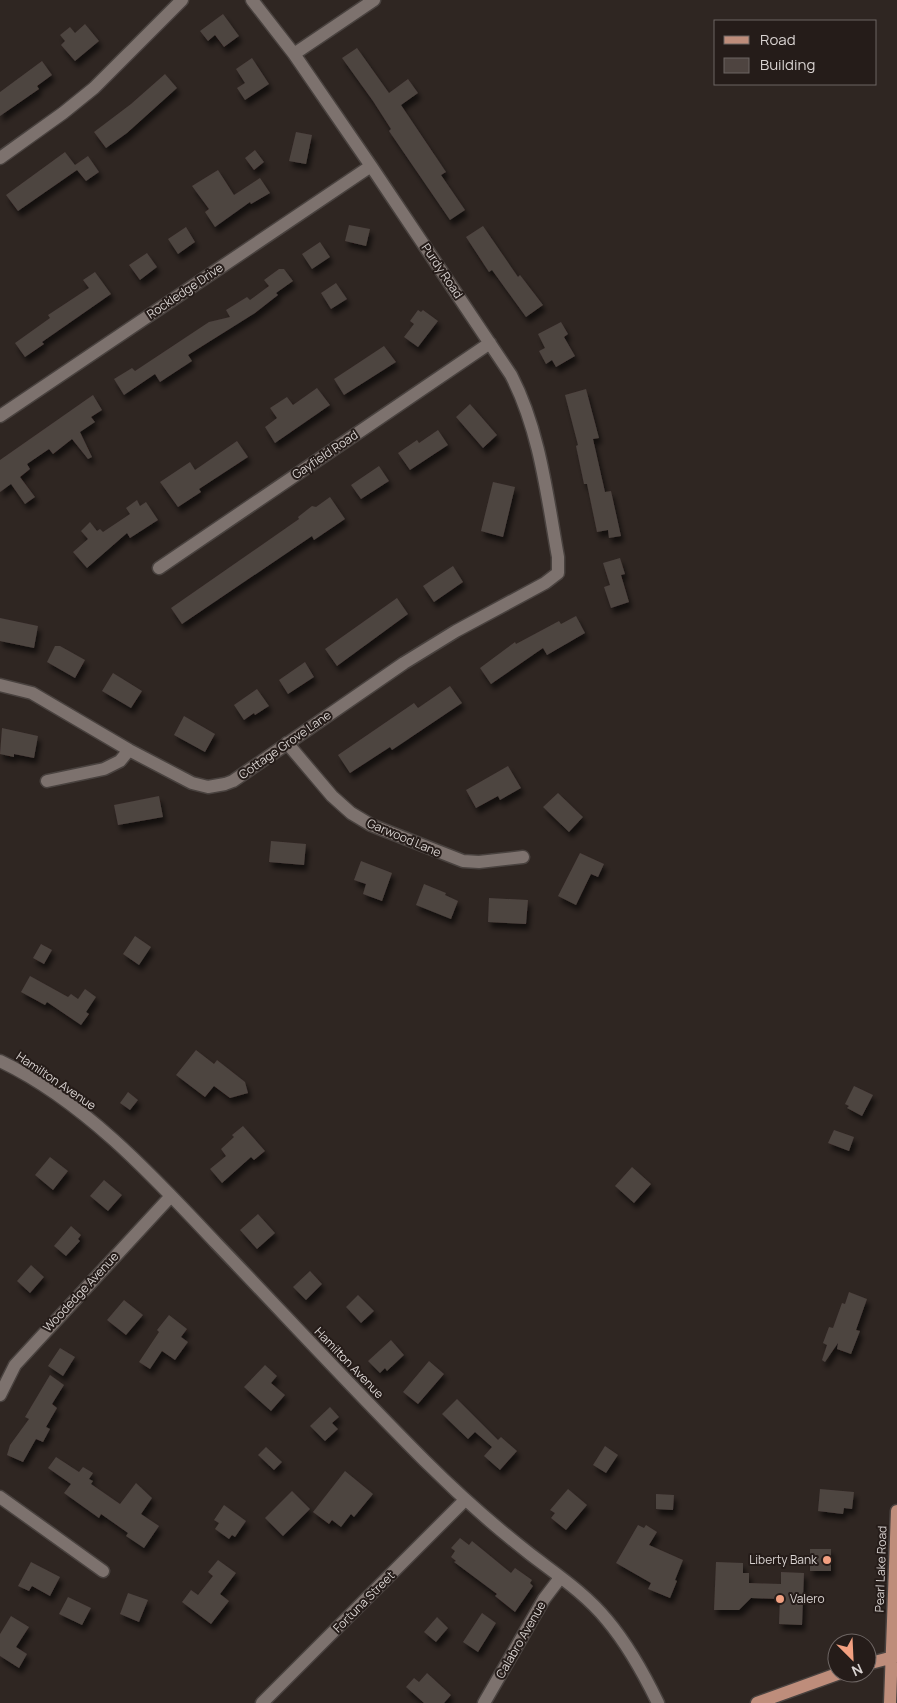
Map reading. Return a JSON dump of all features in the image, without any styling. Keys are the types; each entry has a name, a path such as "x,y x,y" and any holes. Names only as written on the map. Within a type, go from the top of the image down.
{"main road":[{"name":"Pearl Lake Road","path":"890,1703 894,1657 897,1511"},
{"path":"877,1661 894,1657"},
{"path":"757,1703 827,1678"}],"street":[{"path":"0,158 64,113 94,88 182,0"},
{"name":"Purdy Road","path":"252,0 294,54 371,166 490,343 520,392 532,426 558,557 558,573"},
{"path":"294,54 374,0"},
{"name":"Rockledge Drive","path":"0,416 371,166"},
{"name":"Gayfield Road","path":"159,568 490,343"},
{"name":"Cottage Grove Lane","path":"0,685 32,693 130,750 192,783 208,787 225,784 404,663 456,631 545,583 558,573"},
{"name":"Garwood Lane","path":"287,743 332,796 351,813 371,825 463,861 479,862 523,857"},
{"path":"47,781 104,768 120,761 130,750"},
{"name":"Hamilton Avenue","path":"0,1061 60,1098 111,1137 171,1196 360,1395 465,1500 588,1599 607,1620 632,1655 658,1703"},
{"name":"Woodedge Avenue","path":"0,1395 15,1365 171,1196"},
{"path":"0,1497 103,1571"},
{"name":"Fortuna Street","path":"262,1703 465,1500"},
{"name":"Calabro Avenue","path":"484,1703 544,1599 560,1578"}],"building":[{"path":"223,14 239,36 224,47 215,35 208,41 200,31"},
{"path":"85,24 99,41 75,61 61,45 65,41 60,35 70,27 75,33"},
{"path":"357,48 389,93 408,79 418,93 401,105 446,172 441,175 465,210 450,220 389,131 391,129 373,101 342,58"},
{"path":"252,58 269,84 245,100 237,88 245,83 236,69"},
{"path":"42,61 52,75 37,86 39,89 0,116 0,92"},
{"path":"165,74 177,88 127,133 106,148 94,132 131,104"},
{"path":"296,132 312,135 306,164 289,161"},
{"path":"255,150 264,162 254,170 245,158"},
{"path":"65,152 75,165 88,156 99,172 86,181 77,170 18,211 6,195"},
{"path":"218,170 234,195 260,178 270,193 251,204 250,202 215,227 205,212 209,209 192,186"},
{"path":"349,225 370,229 366,246 345,241"},
{"path":"483,226 518,277 520,275 543,305 526,317 492,270 489,272 466,237"},
{"path":"186,227 195,242 178,254 168,239"},
{"path":"320,242 330,257 312,269 302,254"},
{"path":"147,253 157,267 140,280 129,265"},
{"path":"279,269 284,269 293,281 276,293 278,295 255,313 188,355 192,361 160,382 155,374 124,395 114,379 132,368 135,371 209,322 230,317 226,310 247,297 250,300 269,286 264,280"},
{"path":"95,272 111,294 42,342 44,344 25,357 15,343 50,318 48,315 89,288 83,280"},
{"path":"336,283 347,299 331,309 321,293"},
{"path":"418,310 421,312 423,310 438,321 418,347 404,337 414,324 410,321"},
{"path":"561,322 568,334 564,337 575,356 556,367 552,360 546,364 539,351 545,348 538,334"},
{"path":"384,346 396,362 344,395 334,379"},
{"path":"317,388 330,405 275,443 265,427 277,418 270,408 287,397 293,405"},
{"path":"586,389 599,438 593,439 605,492 611,491 621,536 609,538 608,530 597,532 587,484 584,484 576,446 578,445 565,395"},
{"path":"93,395 102,410 91,417 95,422 80,432 92,457 88,459 72,439 53,454 49,449 27,464 30,469 20,477 35,497 25,504 11,484 0,492 0,460"},
{"path":"470,404 497,435 483,448 456,417"},
{"path":"438,430 448,445 410,470 398,453 417,440 419,443"},
{"path":"237,441 248,457 199,489 201,492 178,507 160,482 190,462 195,470"},
{"path":"379,466 389,481 361,499 351,485"},
{"path":"493,482 515,487 503,537 481,531"},
{"path":"330,497 345,519 314,540 312,536 182,624 171,608 299,519 298,517 312,506 316,507"},
{"path":"137,500 140,506 146,502 158,520 130,538 127,533 87,568 73,552 88,539 81,531 90,522 97,531 100,529 103,532 130,514 126,508"},
{"path":"620,558 625,574 621,575 629,602 611,608 604,587 610,585 603,563"},
{"path":"453,566 463,582 434,602 423,586"},
{"path":"397,598 408,614 337,666 325,649"},
{"path":"576,616 585,633 547,655 543,648 491,684 480,668 515,642 516,644 559,621 561,624"},
{"path":"0,618 38,626 34,648 0,641"},
{"path":"55,646 60,646 85,660 75,678 47,662"},
{"path":"305,662 314,677 288,694 279,680"},
{"path":"113,673 142,691 131,708 102,691"},
{"path":"450,686 462,703 392,750 390,747 350,773 338,755 414,703 418,708"},
{"path":"257,689 269,706 244,720 234,705"},
{"path":"184,716 215,734 205,752 174,735"},
{"path":"2,728 38,736 34,758 14,754 14,757 0,754"},
{"path":"508,766 521,788 500,800 498,796 476,808 466,790"},
{"path":"558,793 583,817 569,832 543,807"},
{"path":"159,796 163,817 118,825 114,805"},
{"path":"271,841 306,844 304,865 269,862"},
{"path":"580,853 604,864 598,877 591,874 576,905 558,896"},
{"path":"361,861 392,873 382,901 363,894 366,884 354,880"},
{"path":"424,884 446,893 445,895 458,901 451,919 416,905"},
{"path":"489,898 528,900 526,924 488,922"},
{"path":"135,936 151,947 139,965 123,954"},
{"path":"41,944 52,950 44,964 33,958"},
{"path":"30,976 68,997 71,994 78,999 85,989 96,997 86,1012 89,1014 81,1025 47,1002 45,1005 21,992"},
{"path":"196,1050 214,1064 217,1060 245,1082 248,1093 230,1098 214,1086 205,1097 176,1075"},
{"path":"854,1086 873,1095 862,1116 847,1108 849,1106 845,1104"},
{"path":"128,1092 138,1100 130,1110 120,1103"},
{"path":"243,1126 265,1151 254,1160 251,1157 222,1183 210,1169 226,1156 221,1149 234,1137 232,1135"},
{"path":"834,1130 854,1137 849,1151 828,1143"},
{"path":"50,1157 68,1171 53,1190 35,1175"},
{"path":"632,1167 651,1184 634,1203 615,1186"},
{"path":"104,1180 122,1195 108,1211 90,1196"},
{"path":"258,1214 275,1233 257,1249 240,1230"},
{"path":"71,1226 81,1235 78,1239 80,1241 66,1256 54,1246"},
{"path":"31,1265 44,1277 30,1293 17,1281"},
{"path":"310,1271 322,1284 306,1300 293,1287"},
{"path":"849,1292 867,1299 856,1330 860,1331 851,1354 837,1349 838,1343 825,1362 822,1360 827,1345 823,1343 829,1327 833,1328 842,1303 845,1304"},
{"path":"358,1295 374,1311 361,1323 346,1307"},
{"path":"124,1300 143,1315 126,1335 107,1320"},
{"path":"169,1315 187,1329 181,1337 188,1342 175,1360 162,1351 150,1369 139,1362 159,1332 157,1330"},
{"path":"391,1340 404,1355 387,1371 385,1368 380,1373 368,1361"},
{"path":"60,1348 75,1357 63,1376 48,1366"},
{"path":"429,1361 444,1374 418,1404 403,1392"},
{"path":"265,1365 277,1376 271,1383 285,1395 271,1411 244,1387"},
{"path":"50,1375 64,1385 52,1404 57,1408 46,1427 50,1429 43,1442 36,1439 23,1462 7,1455 10,1445 29,1419 25,1417"},
{"path":"457,1399 498,1440 501,1437 517,1451 500,1470 484,1456 492,1447 475,1432 468,1439 442,1414"},
{"path":"330,1407 339,1417 332,1423 338,1429 325,1441 310,1426"},
{"path":"605,1446 618,1455 606,1473 593,1465"},
{"path":"266,1447 282,1462 274,1470 258,1455"},
{"path":"56,1457 79,1472 83,1467 93,1473 89,1479 93,1481 91,1484 120,1504 136,1483 152,1498 141,1514 159,1526 144,1548 126,1536 128,1533 101,1514 99,1518 64,1493 71,1484 48,1468"},
{"path":"345,1471 373,1494 354,1517 351,1514 341,1527 332,1520 329,1524 313,1512"},
{"path":"568,1489 587,1505 566,1530 551,1518 555,1513 550,1510"},
{"path":"820,1489 854,1492 852,1509 844,1508 843,1514 818,1511"},
{"path":"292,1491 310,1509 283,1536 265,1518"},
{"path":"656,1494 674,1495 673,1510 656,1509"},
{"path":"224,1505 246,1521 235,1537 232,1535 229,1539 215,1529 219,1523 214,1520"},
{"path":"638,1525 644,1528 646,1525 657,1532 649,1545 683,1560 670,1598 648,1589 651,1583 616,1563"},
{"path":"460,1538 469,1545 472,1541 511,1573 515,1568 532,1580 530,1583 533,1586 515,1612 495,1596 497,1594 454,1562 456,1561 451,1557 455,1551 451,1548"},
{"path":"810,1549 831,1549 831,1571 810,1571"},
{"path":"218,1560 236,1573 220,1594 229,1601 211,1624 182,1602 191,1590 198,1595 213,1576 208,1572"},
{"path":"31,1562 60,1577 50,1596 32,1586 29,1591 18,1586"},
{"path":"716,1562 743,1563 743,1573 749,1573 749,1583 781,1584 781,1572 804,1573 802,1625 779,1624 780,1599 751,1598 739,1610 714,1610"},
{"path":"128,1593 148,1600 139,1622 120,1614"},
{"path":"68,1597 91,1608 82,1625 59,1614"},
{"path":"482,1613 496,1623 478,1652 463,1642"},
{"path":"11,1616 29,1627 16,1647 27,1654 19,1668 0,1656 0,1634"},
{"path":"437,1617 448,1628 436,1642 424,1632"},
{"path":"427,1673 451,1695 444,1703 424,1703 406,1687 414,1678 419,1682"}],"place":[{"name":"Liberty Bank","path":"827,1560"},
{"name":"Valero","path":"780,1599"}]}
